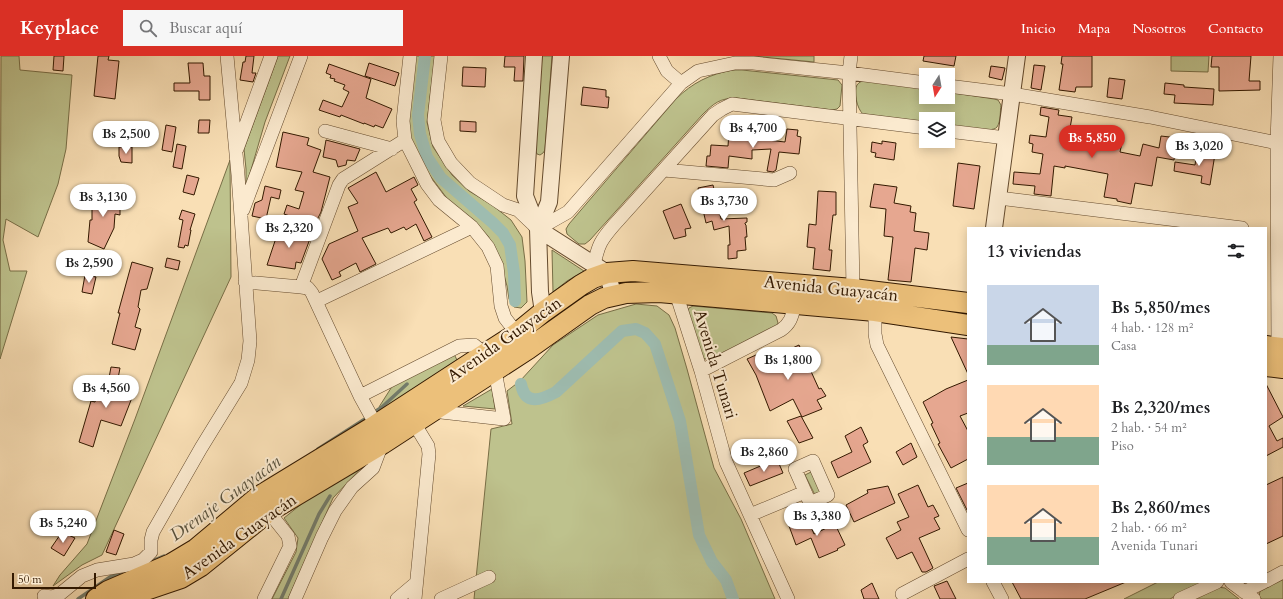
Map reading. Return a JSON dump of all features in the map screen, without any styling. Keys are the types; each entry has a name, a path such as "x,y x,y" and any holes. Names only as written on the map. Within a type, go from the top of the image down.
{"main road":[{"name":"Avenida Guayacán","path":"522,341 543,312 593,278 601,269 852,289 967,303"},
{"name":"Avenida Guayacán","path":"96,599 108,591 176,571 201,566 263,505 376,425 490,362 522,341 604,298 626,293 648,291 875,311 967,324"},
{"name":"Avenida Guayacán","path":"263,505 382,444 432,412 490,362"},
{"path":"1267,366 1283,368"},
{"name":"Avenida Guayacán","path":"125,599 176,571"}],"street":[{"path":"44,596 52,597 60,594 82,576 97,570 134,564 143,560 151,552 151,540 154,532 201,448 240,383 248,360 250,341 236,152 227,56"},
{"path":"236,152 271,56"},
{"path":"241,215 301,56"},
{"path":"410,56 402,121 405,140 427,184 439,200 472,226 488,247 497,266 501,306 505,318 522,341"},
{"path":"441,56 434,120 438,141 451,163 470,183 504,205 518,210 538,229 601,269"},
{"path":"534,56 525,196 538,229 540,292 543,312"},
{"path":"538,229 549,202 561,56"},
{"path":"659,56 668,71 681,83"},
{"path":"851,56 849,73 852,289"},
{"path":"994,227 1017,56"},
{"path":"1276,348 1271,232 1280,196 1277,143 1280,56"},
{"path":"538,229 568,212 681,83 698,71 736,63 753,63 919,82"},
{"path":"955,87 1012,94 1150,117 1277,143"},
{"path":"614,296 601,269 597,249 603,238 713,115 722,109 732,104 919,127"},
{"path":"955,131 1006,138"},
{"path":"325,132 392,148"},
{"path":"301,287 338,185 350,173 405,140"},
{"path":"664,170 774,180 790,173"},
{"path":"999,198 1234,227"},
{"path":"317,301 472,226"},
{"path":"245,282 308,288 317,301 360,396 376,425 382,444 373,468 352,487 335,511 295,599"},
{"name":"Avenida Tunari","path":"676,293 701,371 726,462 788,599"},
{"path":"701,371 788,326 795,304"},
{"path":"875,311 875,334 877,345 967,528"},
{"path":"360,396 459,346 474,344 490,362 504,419 432,412"},
{"path":"414,423 428,446 429,454 415,599"},
{"path":"750,516 806,492"},
{"path":"263,505 288,536 290,546 264,599"},
{"path":"151,552 159,554 176,571"},
{"path":"902,594 967,560"},
{"path":"1267,580 1283,572"},
{"path":"441,599 489,577"},
{"path":"397,599 416,583"},
{"path":"994,583 1002,599"},
{"path":"1180,599 1215,583"},
{"path":"1232,583 1249,595 1263,583"}],"green space":[{"path":"1,56 19,56 20,70 72,75 66,149 58,184 38,237 6,219 3,240 10,271 27,271 0,359"},
{"path":"278,56 290,56 265,122 246,187 244,149"},
{"path":"415,56 435,56 427,122 433,147 452,175 469,191 492,205 511,220 522,237 527,302 521,308 514,307 509,299 498,254 488,236 475,222 449,201 417,155 409,135 407,115"},
{"path":"542,56 552,56 545,150 540,155 537,154 535,149"},
{"path":"752,56 814,56 814,62"},
{"path":"1171,56 1209,56 1208,72 1171,71"},
{"path":"733,70 838,80 842,85 840,106 837,109 832,110 737,98 722,100 710,107 702,115 590,240 585,244 579,244 567,234 566,229 569,224 682,93 702,80"},
{"path":"866,80 919,88 919,104 955,104 955,93 998,100 1001,105 999,122 997,127 994,129 982,130 955,126 955,112 919,112 919,121 863,114 857,104 855,91 858,84"},
{"path":"230,160 231,277 102,555 82,565 53,586 60,575 87,544 135,419"},
{"path":"552,250 584,271 567,281 553,292"},
{"path":"636,304 657,306 669,315 675,328 714,468 741,519 775,599 474,599 491,429 512,424 507,391 520,381 553,345 598,315"},
{"path":"693,306 772,313 776,316 778,323 776,328 709,359 705,359 702,357 687,313 689,308"},
{"path":"454,354 459,364 384,411 379,407 393,385"},
{"path":"492,389 495,409 463,406"},
{"path":"366,463 333,498 288,599 272,599 296,552 298,538 284,518 319,490"},
{"path":"813,471 822,491 815,495 805,475"},
{"path":"1283,579 1283,599 1262,599 1259,597 1260,591"},
{"path":"1156,583 1201,583 1170,599 1124,599"},
{"path":"1217,587 1225,588 1239,599 1192,599"}],"building":[{"path":"54,56 64,56 63,71 53,70"},
{"path":"98,56 109,56 108,60 119,61 115,99 94,96"},
{"path":"246,56 254,56 252,73 256,73 253,82 240,80 243,62 245,62"},
{"path":"505,56 524,56 523,81 514,81 515,67 504,67"},
{"path":"924,56 956,56 954,66 923,61"},
{"path":"1062,56 1092,56 1092,87 1076,87 1075,92 1059,90 1063,64 1061,64"},
{"path":"1212,56 1251,56 1249,81 1260,81 1260,90 1219,91 1219,67 1211,67"},
{"path":"188,63 203,63 204,76 210,76 210,100 199,100 199,91 174,91 174,83 190,83"},
{"path":"369,63 399,73 395,86 365,76"},
{"path":"329,64 371,79 366,98 392,109 383,128 375,125 374,127 341,115 340,117 319,110 323,100 342,107 349,92 343,89 345,85 334,81 335,79 330,78 331,75 326,73"},
{"path":"1034,65 1045,66 1041,90 1031,88"},
{"path":"991,66 1005,68 1002,80 989,77"},
{"path":"463,67 486,68 485,87 462,86"},
{"path":"1109,78 1125,80 1122,99 1107,97"},
{"path":"1165,83 1184,85 1184,87 1214,89 1213,105 1174,103 1175,95 1164,94"},
{"path":"583,87 606,90 606,97 609,97 608,108 581,105"},
{"path":"1041,107 1059,110 1058,115 1072,117 1070,128 1085,130 1082,145 1111,150 1113,141 1122,143 1120,152 1140,156 1143,144 1159,148 1161,136 1178,138 1174,160 1157,157 1152,186 1135,183 1131,204 1117,201 1117,199 1104,197 1108,174 1065,166 1065,168 1054,166 1051,196 1034,194 1035,186 1013,184 1014,172 1040,174 1043,154 1032,152 1033,144 1029,143 1030,135 1046,137 1049,117 1040,115"},
{"path":"199,120 210,120 209,133 198,133"},
{"path":"460,121 476,122 476,132 460,131"},
{"path":"166,125 176,127 172,152 162,150"},
{"path":"787,129 798,130 797,136 801,137 799,154 779,152 776,170 773,172 767,171 771,149 752,150 752,159 729,156 728,168 706,166 707,156 710,156 711,145 728,146 729,133 758,135 758,139 785,142"},
{"path":"283,132 309,138 307,145 321,150 313,172 330,177 321,212 317,220 314,219 313,224 284,214 287,205 299,209 304,192 295,190 302,172 276,167"},
{"path":"326,140 360,149 355,161 347,160 346,165 338,167 336,160 323,157"},
{"path":"882,141 896,143 894,160 875,157 876,153 871,152 872,142 882,144"},
{"path":"177,144 186,146 182,169 173,167"},
{"path":"119,147 132,147 132,163 121,162"},
{"path":"1197,152 1215,154 1210,185 1201,183 1202,176 1174,171 1175,162 1195,165"},
{"path":"958,163 980,166 974,209 953,206"},
{"path":"376,172 386,192 414,177 418,185 411,189 417,200 414,202 432,237 424,241 416,224 406,230 404,227 391,233 388,228 362,238 376,264 360,272 356,263 339,272 341,276 332,280 322,259 329,244 358,231 348,207 358,203 348,188"},
{"path":"187,175 199,178 194,195 183,192"},
{"path":"874,184 897,187 894,203 911,206 910,212 916,213 914,231 929,233 927,250 915,248 911,282 888,280 893,237 884,236 886,209 870,207"},
{"path":"713,185 721,219 747,218 747,222 745,223 747,237 745,237 746,250 737,251 737,258 728,259 728,245 730,245 729,226 714,230 712,221 706,223 698,188"},
{"path":"265,186 281,190 279,199 271,197 266,219 252,216 255,203 262,200"},
{"path":"97,187 113,190 110,205 120,206 120,215 115,214 114,228 104,249 88,242 90,220 92,220 92,204 94,204"},
{"path":"818,191 836,192 836,215 833,215 829,250 832,250 830,271 813,269 815,248 807,247 809,224 816,225"},
{"path":"681,204 691,228 685,229 686,236 674,239 663,211"},
{"path":"182,210 195,214 190,230 188,246 185,245 184,248 178,247 183,220 179,219"},
{"path":"279,229 311,236 301,263 296,262 295,269 267,265"},
{"path":"167,258 180,261 178,270 165,267"},
{"path":"132,262 153,268 147,289 141,290 138,307 140,309 135,327 141,329 135,350 112,344 120,313 118,313"},
{"path":"85,275 96,277 92,294 82,292"},
{"path":"951,337 967,339 967,372"},
{"path":"799,345 819,389 821,388 826,396 817,400 822,409 802,417 793,399 770,411 756,375 747,359 765,351 769,359"},
{"path":"111,367 120,368 116,389 133,395 121,426 101,420 93,447 79,442 91,401 95,402 99,387 107,389"},
{"path":"967,380 967,413 960,416 967,429 967,460 951,468 938,444 940,443 931,424 933,423 923,402 946,389"},
{"path":"1267,386 1283,417 1269,426 1277,441 1283,438 1283,447 1267,455"},
{"path":"801,416 813,438 799,443 787,421"},
{"path":"861,427 868,442 863,445 871,462 838,478 831,462 852,452 845,436"},
{"path":"911,443 917,457 903,465 896,452"},
{"path":"777,459 783,473 750,486 744,473"},
{"path":"1283,477 1283,536 1267,544 1267,485"},
{"path":"967,483 967,510 956,488"},
{"path":"918,485 928,507 933,505 939,516 934,518 940,529 919,538 933,568 926,572 922,572 912,552 897,559 886,538 901,530 897,522 909,517 898,494"},
{"path":"888,486 895,503 854,522 846,505 868,493 867,490"},
{"path":"806,515 814,534 835,524 845,545 837,549 838,550 819,558 811,538 796,545 789,526"},
{"path":"114,530 124,534 116,555 106,552"},
{"path":"62,532 75,538 64,556 51,548"},
{"path":"947,581 956,599 940,599 934,586"},
{"path":"872,583 879,599 864,599 861,590"},
{"path":"1013,583 1124,583 1085,599 1021,599"}],"waterway":[{"path":"425,56 418,115 420,134 427,157 441,178 503,233 510,245 514,273 515,301"},
{"path":"521,384 526,396 534,399 545,397 556,392 622,331 636,329 645,333 655,344 680,421 699,535 712,562 726,580 733,599"},
{"path":"373,413 382,407 407,384"},
{"name":"Drenaje Guayacán","path":"318,449 368,417"},
{"path":"281,599 319,514 330,496"},
{"name":"Drenaje Guayacán","path":"147,563 164,556"},
{"name":"Drenaje Guayacán","path":"78,599 110,577 127,571"}]}
